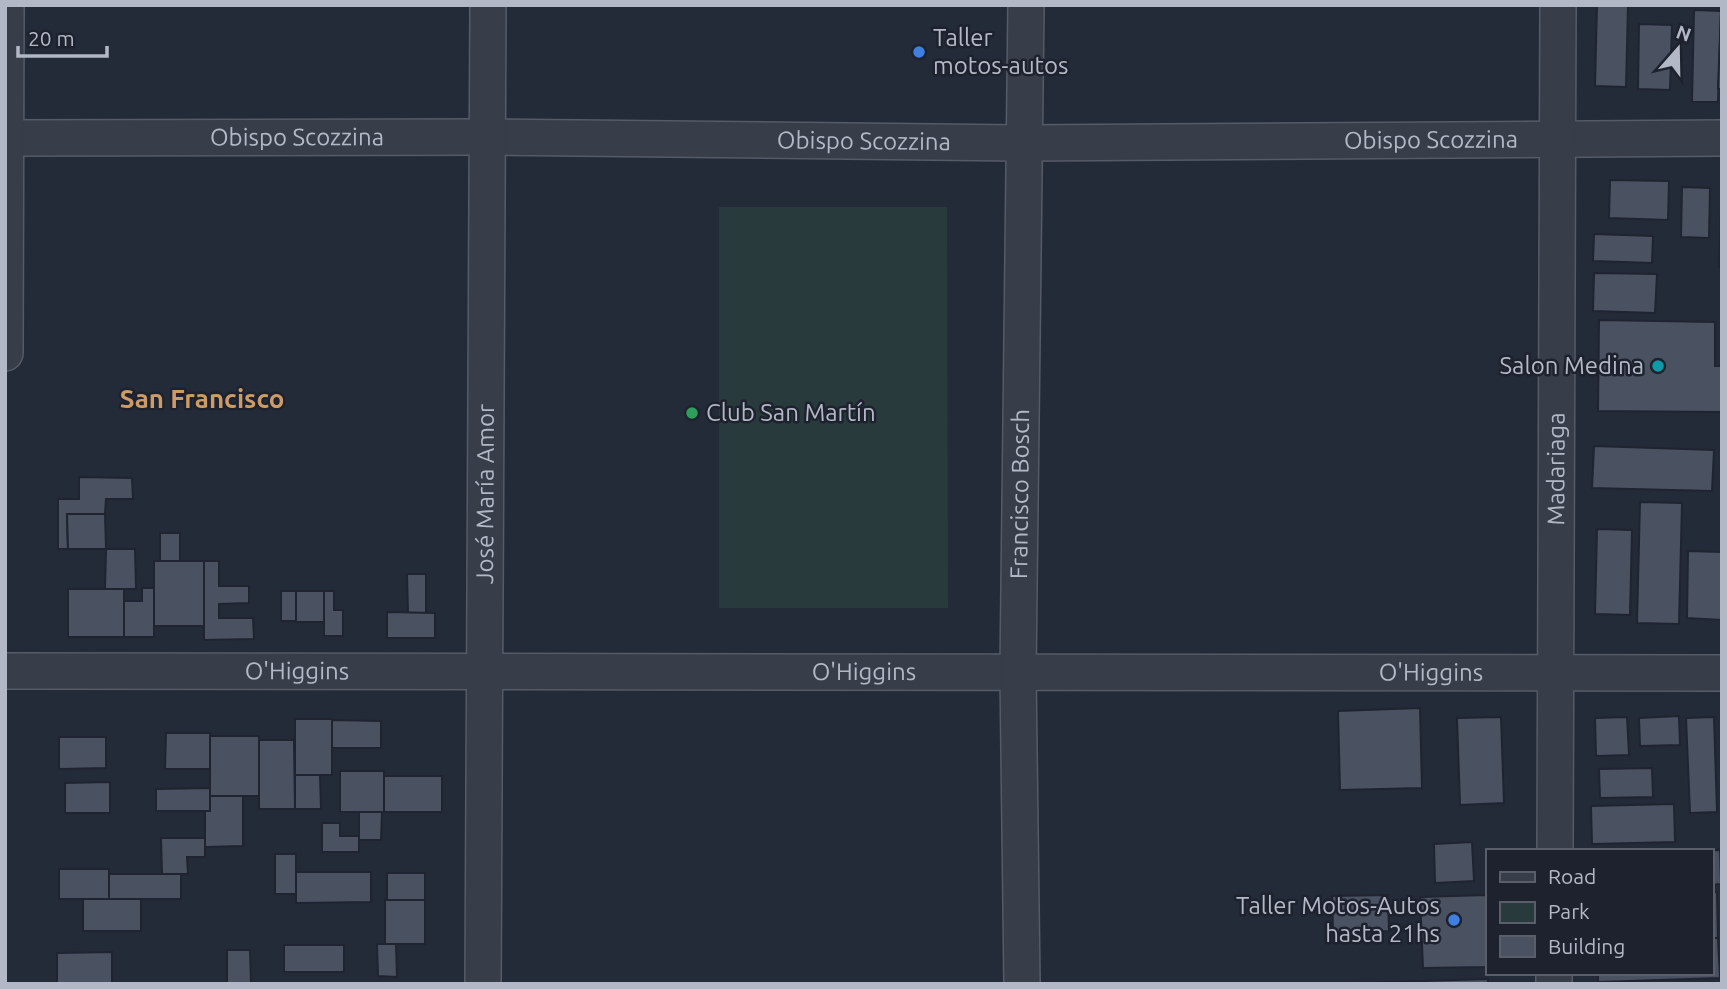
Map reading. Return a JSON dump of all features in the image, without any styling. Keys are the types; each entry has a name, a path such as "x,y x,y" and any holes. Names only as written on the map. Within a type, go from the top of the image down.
{"street":[{"path":"5,353 6,5"},
{"name":"José María Amor","path":"483,984 488,5"},
{"name":"Francisco Bosch","path":"1022,984 1018,672 1027,143 1026,5"},
{"name":"Madariaga","path":"1555,849 1558,5"},
{"name":"Obispo Scozzina","path":"6,138 488,137 1027,143 1722,138"},
{"name":"O'Higgins","path":"5,671 1722,673"}],"green space":[{"path":"719,207 947,207 948,608 719,608"}],"building":[{"path":"1597,5 1628,5 1626,87 1595,86"},
{"path":"1694,10 1721,11 1718,102 1692,102"},
{"path":"1721,11 1722,89 1718,89"},
{"path":"1639,24 1672,25 1670,90 1638,89"},
{"path":"1722,176 1722,267 1719,267"},
{"path":"1610,180 1669,181 1668,220 1609,218"},
{"path":"1682,187 1710,188 1709,238 1681,237"},
{"path":"1594,234 1653,236 1652,263 1593,261"},
{"path":"1594,273 1657,274 1655,313 1593,311"},
{"name":"Salon Medina","path":"1599,320 1715,322 1715,366 1722,366 1722,412 1598,411"},
{"path":"1594,446 1714,450 1712,491 1592,488"},
{"path":"79,477 132,478 133,499 106,499 105,514 67,514 68,549 58,549 58,499 79,499"},
{"path":"1640,502 1682,503 1679,624 1637,623"},
{"path":"67,514 105,514 106,549 68,549"},
{"path":"1597,529 1632,530 1630,615 1595,614"},
{"path":"160,533 180,533 180,561 160,562"},
{"path":"106,549 135,549 136,589 105,589"},
{"path":"1688,551 1722,552 1722,620 1687,618"},
{"path":"154,561 204,561 205,626 154,626"},
{"path":"204,561 219,561 219,586 249,586 249,603 219,604 219,618 253,618 254,639 204,640"},
{"path":"407,574 426,574 426,613 408,613"},
{"path":"142,588 154,588 154,637 124,637 124,601 142,601"},
{"path":"68,589 124,589 124,637 68,637"},
{"path":"281,591 296,591 296,621 281,621"},
{"path":"296,591 324,591 324,622 296,622"},
{"path":"324,591 334,591 334,610 343,610 343,636 324,636"},
{"path":"387,612 435,613 435,638 387,638"},
{"path":"1420,708 1422,788 1340,790 1338,711"},
{"path":"1679,716 1680,745 1640,746 1639,718"},
{"path":"1501,717 1504,803 1460,805 1457,718"},
{"path":"1627,717 1629,755 1596,756 1595,718"},
{"path":"1714,717 1717,812 1690,813 1686,718"},
{"path":"295,719 332,719 332,775 295,775"},
{"path":"332,720 381,721 381,748 332,748"},
{"path":"166,733 210,733 210,769 165,769"},
{"path":"210,736 259,736 260,796 210,796"},
{"path":"59,737 106,737 106,768 59,769"},
{"path":"259,740 294,740 295,809 259,809"},
{"path":"1652,768 1653,797 1600,798 1599,769"},
{"path":"340,771 384,771 384,812 340,812"},
{"path":"295,775 320,775 321,809 295,809"},
{"path":"384,776 442,776 442,812 384,812"},
{"path":"110,782 110,813 65,813 65,783"},
{"path":"210,788 210,811 156,811 156,789"},
{"path":"210,796 243,796 243,846 205,847 205,811 210,811"},
{"path":"1674,804 1675,842 1592,844 1591,806"},
{"path":"359,812 382,812 381,840 359,840"},
{"path":"322,823 340,823 340,836 359,836 359,852 322,852"},
{"path":"161,838 205,838 205,857 187,857 188,874 162,874"},
{"path":"1472,842 1474,881 1435,883 1434,844"},
{"path":"1713,850 1720,850 1721,884 1713,885"},
{"path":"275,854 296,854 296,894 275,894"},
{"path":"59,869 109,869 109,899 59,899"},
{"path":"296,872 371,872 371,902 296,903"},
{"path":"387,873 425,873 425,900 387,900"},
{"path":"109,874 181,874 181,899 109,899"},
{"path":"1713,892 1717,892 1718,938 1713,938"},
{"path":"1388,895 1389,931 1333,933 1332,896"},
{"path":"1486,895 1486,967 1423,968 1420,897"},
{"path":"83,899 141,899 141,931 83,931"},
{"path":"385,900 425,900 425,944 385,944"},
{"path":"1713,938 1718,938 1720,978 1598,982 1598,975 1713,975"},
{"path":"377,944 396,944 397,977 378,976"},
{"path":"284,945 344,945 344,972 284,972"},
{"path":"227,950 250,950 251,984 227,984"},
{"path":"112,952 112,984 57,984 57,953"},
{"path":"1488,979 1488,984 1357,984 1357,983"}],"place":[{"name":"Taller motos-autos","path":"919,52"},
{"name":"Salon Medina","path":"1658,366"},
{"name":"Club San Martín","path":"692,413"},
{"name":"Taller Motos-Autos hasta 21hs","path":"1454,920"}],"district":[{"name":"San Francisco","path":"202,399"}]}
